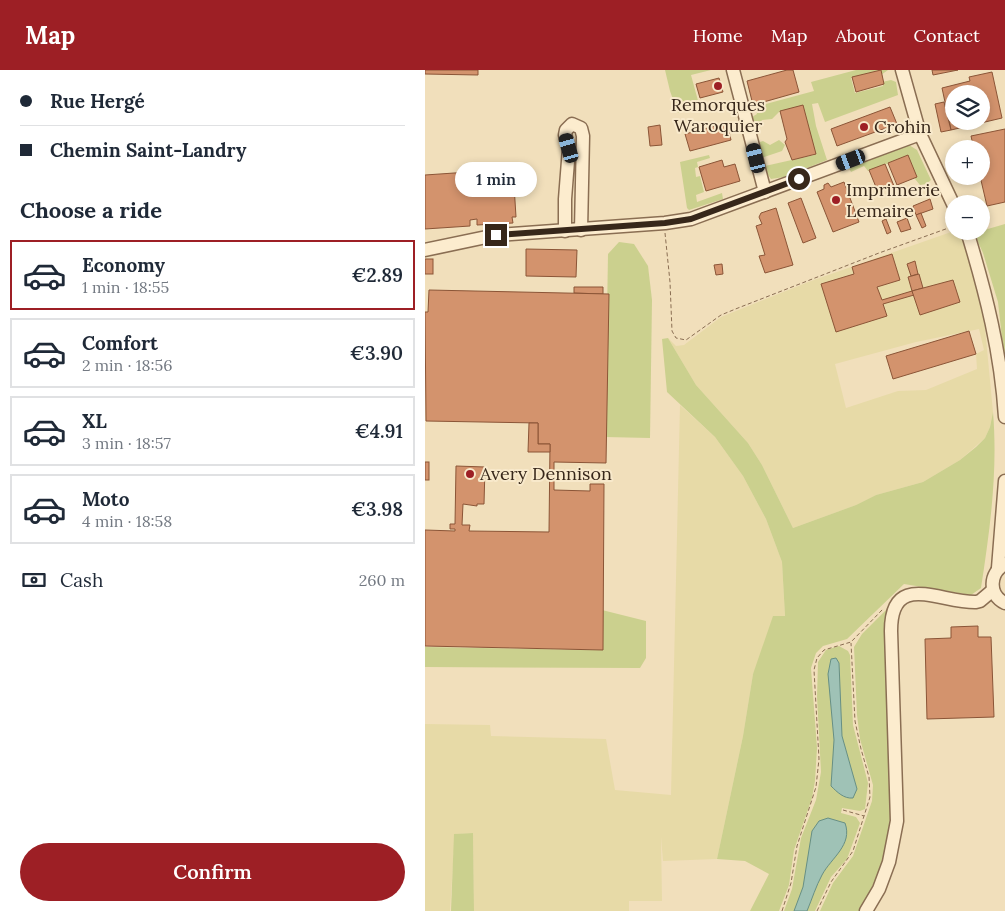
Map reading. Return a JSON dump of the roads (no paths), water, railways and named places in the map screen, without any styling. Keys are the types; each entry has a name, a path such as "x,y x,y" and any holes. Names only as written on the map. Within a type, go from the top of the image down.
{"street":[{"path":"733,70 765,192"},
{"path":"902,70 921,134 949,195"},
{"path":"565,231 565,199 569,148 565,135 566,130 573,124 581,128 583,136 581,230"},
{"path":"425,250 496,235 581,230 691,219 921,134"},
{"path":"970,240 991,312 1000,362 1005,417"},
{"path":"1005,481 1002,566 993,576 993,590 996,597 1005,603"},
{"path":"866,911 879,889 889,862 897,821 898,803 891,615 897,602 909,594 920,593 975,602 980,601 993,590"}],"water":[{"path":"836,658 839,663 842,736 857,789 853,798 838,793 831,786 834,740 828,674 831,659"},
{"path":"828,818 845,823 847,831 844,845 822,875 807,911 794,911 803,887 812,831 819,821"}],"place":[{"name":"Remorques Waroquier","path":"718,86"},
{"name":"Crohin","path":"864,127"},
{"name":"Imprimerie Lemaire","path":"836,200"},
{"name":"Avery Dennison","path":"470,474"}]}
